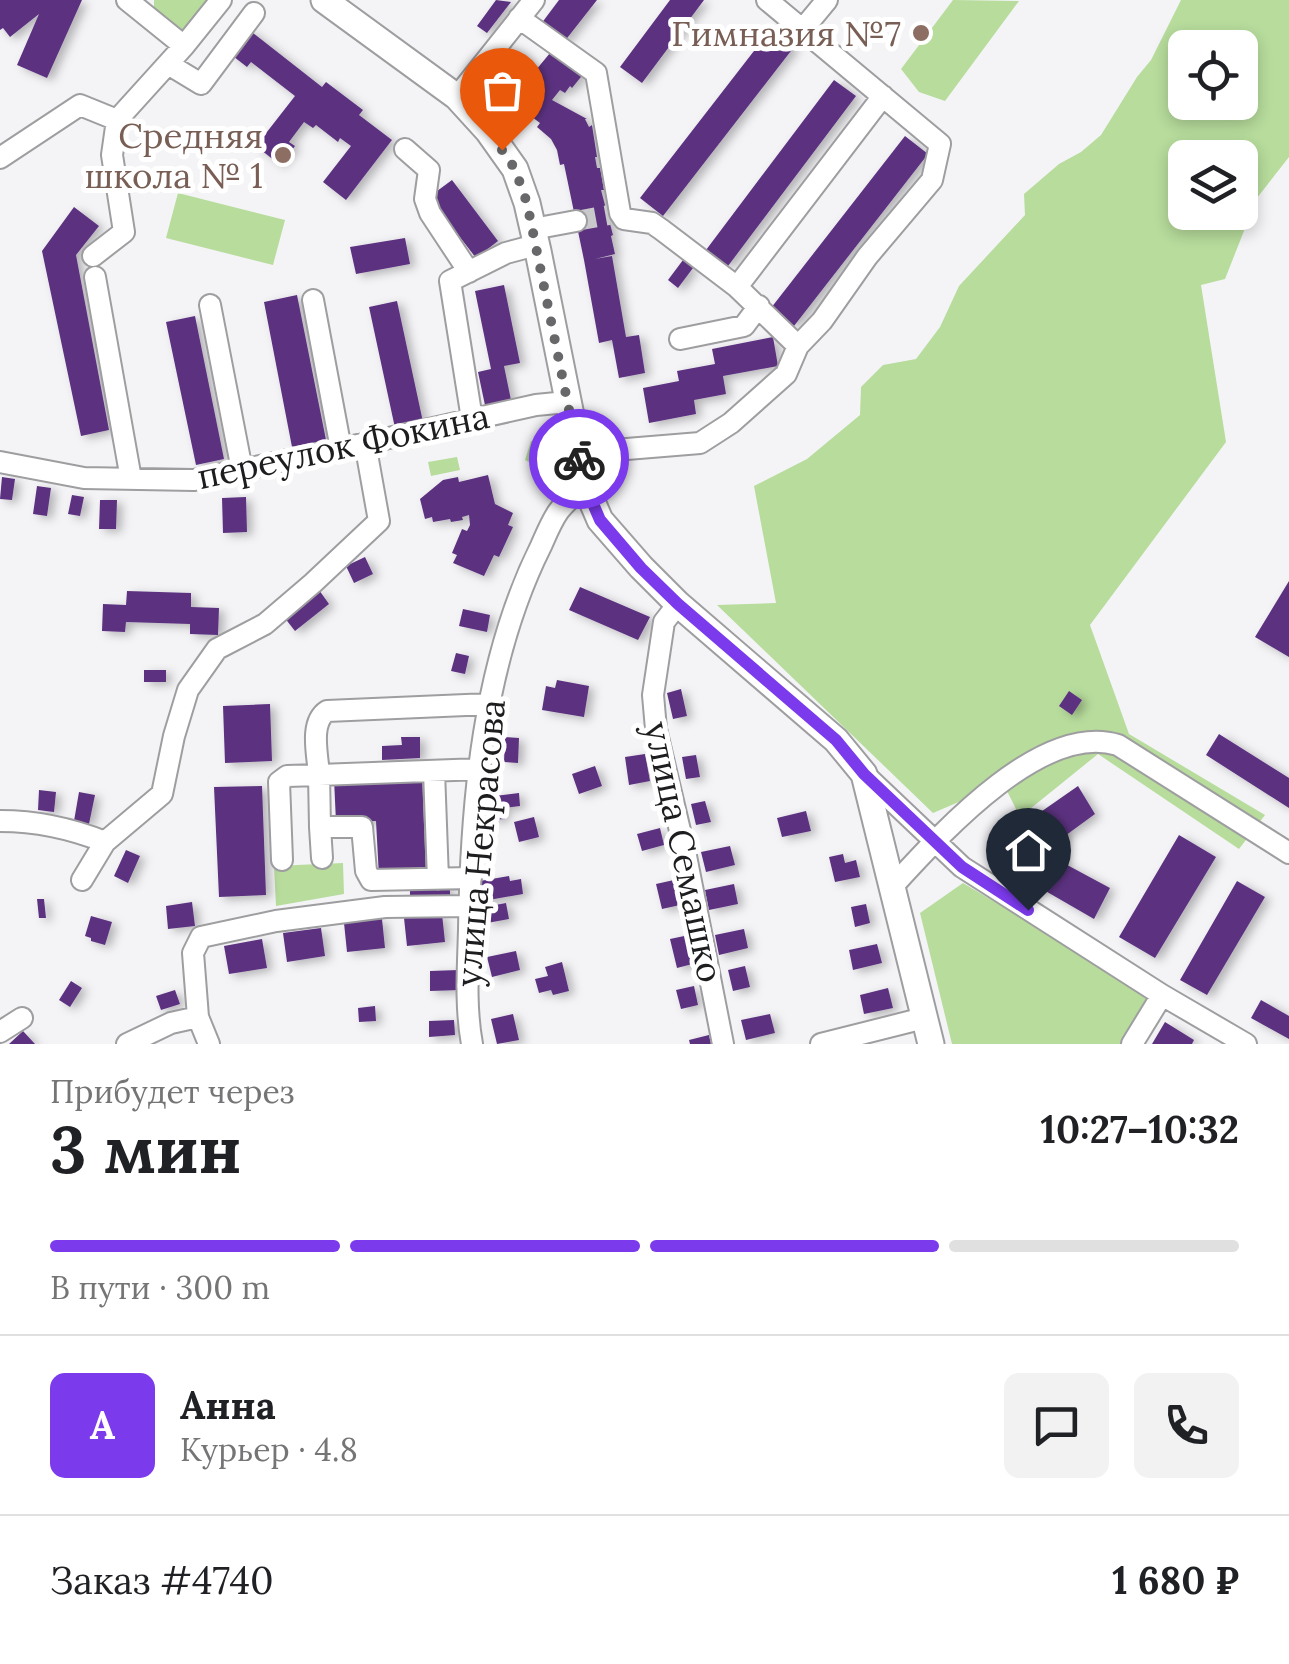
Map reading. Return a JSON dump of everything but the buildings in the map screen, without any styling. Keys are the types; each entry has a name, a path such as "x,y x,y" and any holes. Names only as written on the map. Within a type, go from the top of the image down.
{"main road":[{"path":"324,0 457,97 515,169 527,203 585,485 600,520 678,604 836,740 864,774 931,1044"}],"street":[{"path":"127,0 184,46"},
{"path":"132,479 94,266 124,232 112,155 117,120 221,0"},
{"path":"457,97 534,0"},
{"path":"578,454 700,443 731,423 786,374 798,346 822,322 867,257 932,180 940,144 767,0"},
{"path":"804,28 827,0"},
{"path":"168,64 201,84 254,13"},
{"path":"520,18 596,73 614,214 652,224 738,287 798,346"},
{"path":"738,287 883,96"},
{"path":"0,158 80,106 117,120"},
{"path":"405,149 429,170 425,199 430,213 469,272"},
{"path":"472,419 450,281 534,237 576,221"},
{"path":"313,300 342,449"},
{"path":"210,305 242,470"},
{"path":"680,339 744,326 759,306"},
{"name":"переулок Фокина","path":"0,462 84,478 194,480 536,405 567,402"},
{"path":"82,880 105,842 162,794 188,690 217,649 264,624 379,521 365,443"},
{"name":"улица Некрасова","path":"472,1044 467,1018 470,878 490,704 502,647 533,562 559,510 585,485"},
{"name":"улица Семашко","path":"678,604 664,622 653,695 656,729 724,1044"},
{"path":"322,858 317,721 326,711 490,704"},
{"path":"892,886 960,815 1044,754 1103,741 1118,745 1289,853"},
{"path":"282,860 280,782 287,776 480,769"},
{"path":"434,771 438,879"},
{"path":"864,774 962,867 1246,1044"},
{"path":"0,821 70,828 105,842"},
{"path":"320,827 362,827 366,872 371,880 470,878"},
{"path":"209,1044 198,1018 192,954 202,937 385,907 469,906"},
{"path":"1132,1044 1162,995"},
{"path":"0,1032 22,1018"},
{"path":"127,1044 170,1023 198,1018"},
{"path":"821,1044 924,1018"}],"green space":[{"path":"154,0 211,0 183,32 154,11"},
{"path":"953,0 1019,1 945,101 919,92 901,69"},
{"path":"1181,0 1289,0 1289,157 1258,197 1258,140 1168,140 1168,230 1244,230 1225,279 1201,285 1226,442 1090,625 1129,734 1265,815 1239,849 1098,754 1020,817 1003,783 933,813 717,605 776,603 754,486 807,459 860,415 861,387 883,365 916,359 940,327 959,286 1025,215 1024,194 1101,135 1151,60"},
{"path":"178,193 285,220 273,265 166,238"},
{"path":"548,440 552,459 543,469 525,460 531,441"},
{"path":"457,457 460,470 431,476 428,462"},
{"path":"343,863 344,894 276,906 274,866"},
{"path":"963,883 1149,994 1120,1044 952,1044 920,913"}],"tunnel":[{"path":"576,221 609,215"}],"way so far":[{"path":"502,150 515,169 527,203 579,459"}],"place":[{"name":"Гимназия №7","path":"921,33"},
{"name":"Средняя школа № 1","path":"283,155"}],"route":[{"path":"579,459 600,520 641,568 836,740 864,774 962,867 1028,910"}]}
